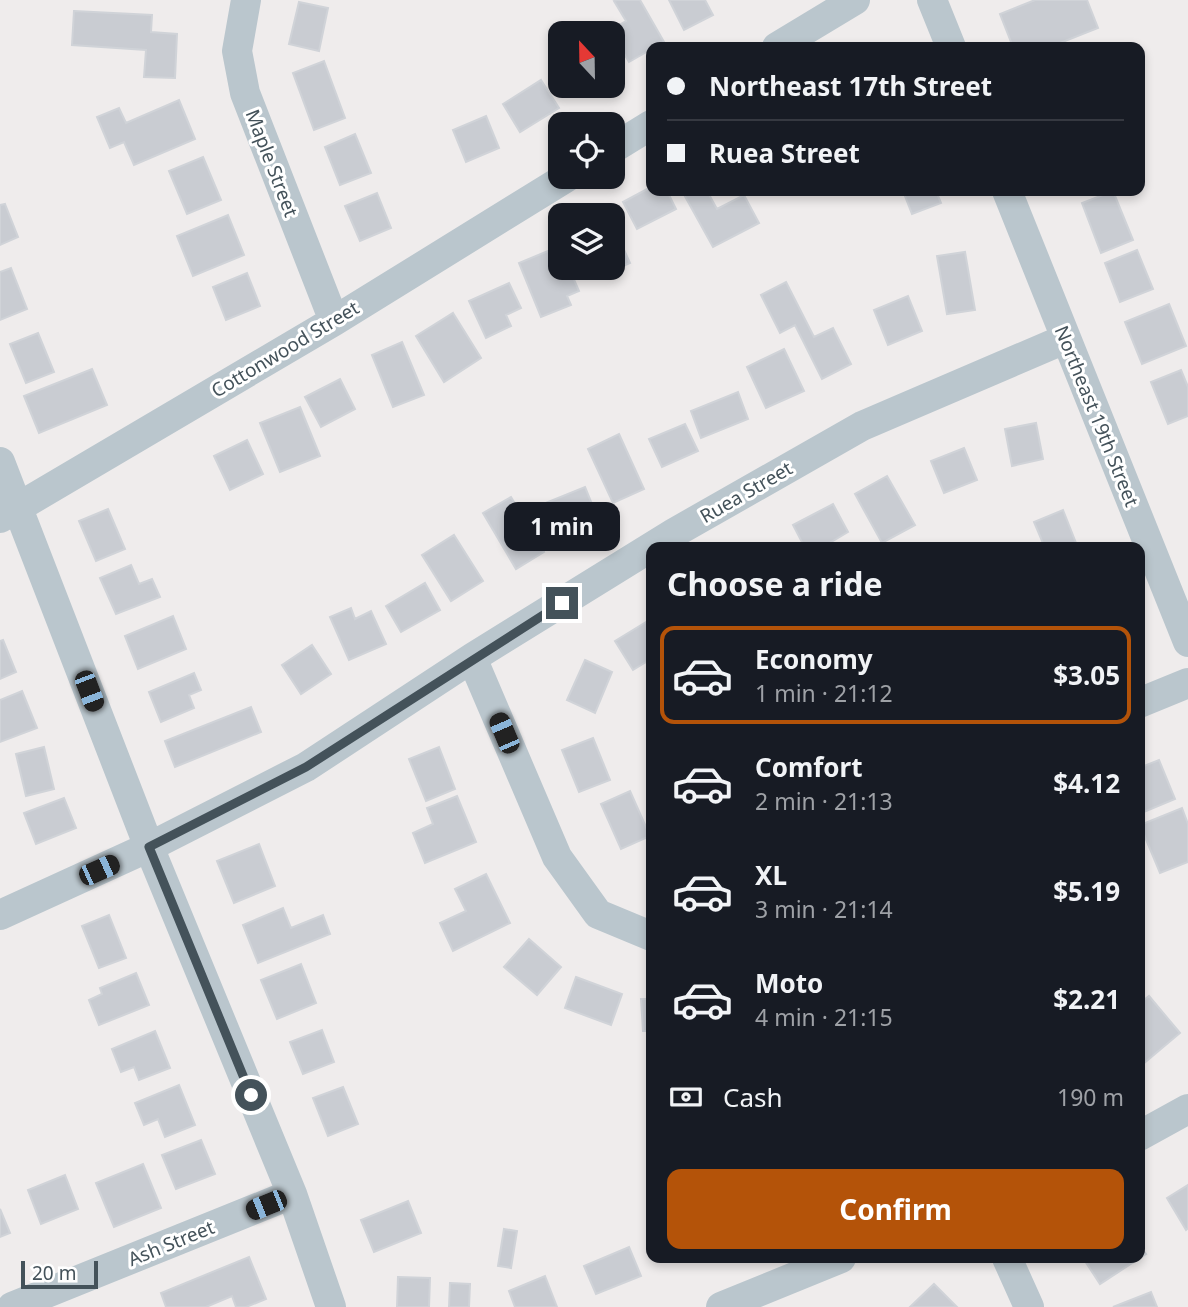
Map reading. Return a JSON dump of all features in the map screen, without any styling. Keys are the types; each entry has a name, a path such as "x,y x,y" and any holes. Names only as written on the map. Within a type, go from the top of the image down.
{"street":[{"name":"Maple Street","path":"246,0 237,51 245,93 334,321"},
{"path":"785,42 855,0"},
{"path":"932,0 949,42"},
{"path":"625,141 646,128"},
{"name":"Cottonwood Street","path":"9,513 334,321 548,189"},
{"name":"Northeast 19th Street","path":"1009,196 1188,642"},
{"name":"Ruea Street","path":"659,542 862,426 1065,339"},
{"path":"0,462 9,513 292,1194 331,1307"},
{"name":"Ruea Street","path":"0,915 149,847 306,767 472,658 646,550"},
{"path":"472,658 557,858 598,914 646,934"},
{"path":"1145,701 1188,683"},
{"path":"1145,1133 1188,1109"},
{"name":"Ash Street","path":"12,1307 292,1194"},
{"path":"720,1307 829,1263"},
{"path":"1009,1263 1029,1307"}],"building":[{"path":"640,0 664,42 646,42 646,52 629,62 625,55 626,21 614,1"},
{"path":"669,0 705,0 713,15 684,30"},
{"path":"1035,0 1087,0 1098,28 1063,42 1011,42 1000,14"},
{"path":"299,2 328,8 319,51 289,44"},
{"path":"74,11 152,15 151,32 177,34 175,78 144,77 146,50 72,45"},
{"path":"324,61 345,118 314,130 293,73"},
{"path":"541,80 548,91 548,98 553,98 559,108 548,112 548,115 520,132 503,104"},
{"path":"179,100 195,139 134,165 124,142 110,148 97,117 119,108 126,123"},
{"path":"486,116 499,148 466,162 453,130"},
{"path":"355,134 371,173 340,185 325,147"},
{"path":"203,157 221,200 187,214 169,171"},
{"path":"646,190 646,196 670,196 676,209 637,229 624,203"},
{"path":"377,193 391,228 360,241 345,206"},
{"path":"685,196 710,196 717,209 745,196 759,223 713,247"},
{"path":"905,196 938,196 941,203 912,214"},
{"path":"1100,196 1115,196 1133,240 1101,253 1082,203"},
{"path":"5,204 18,237 0,245 0,205"},
{"path":"228,215 244,255 193,276 177,236"},
{"path":"1137,250 1153,289 1120,302 1105,263"},
{"path":"548,251 548,280 574,280 579,291 567,296 571,305 541,317 519,263"},
{"path":"625,252 630,263 625,265"},
{"path":"965,252 975,310 947,314 937,256"},
{"path":"11,268 27,309 0,320 0,272"},
{"path":"247,273 260,306 226,320 213,287"},
{"path":"786,282 814,337 833,328 851,364 822,379 795,325 780,333 761,295"},
{"path":"509,283 521,308 506,315 511,326 486,338 469,301"},
{"path":"908,296 922,331 888,345 874,310"},
{"path":"1169,304 1186,346 1142,364 1125,322"},
{"path":"453,313 481,358 444,382 416,336"},
{"path":"38,333 54,372 26,383 10,344"},
{"path":"402,342 424,395 393,407 372,355"},
{"path":"784,349 804,391 766,408 747,367"},
{"path":"92,369 107,405 39,433 24,396"},
{"path":"1181,370 1188,387 1188,416 1168,424 1151,382"},
{"path":"340,379 355,409 321,427 305,397"},
{"path":"738,392 748,419 701,438 691,411"},
{"path":"300,407 320,456 280,472 260,423"},
{"path":"1036,423 1043,459 1012,466 1005,429"},
{"path":"685,424 698,451 662,467 649,439"},
{"path":"619,434 644,489 613,503 588,449"},
{"path":"247,440 263,474 230,490 214,456"},
{"path":"964,448 977,480 944,493 931,461"},
{"path":"887,476 915,525 881,542 855,494"},
{"path":"585,487 596,514 554,531 543,504"},
{"path":"511,497 544,552 516,569 483,513"},
{"path":"833,504 848,532 831,542 802,542 793,525"},
{"path":"108,509 125,549 96,561 79,521"},
{"path":"1063,510 1076,542 1042,542 1034,522"},
{"path":"454,535 483,581 451,601 422,555"},
{"path":"131,565 139,584 152,579 160,597 116,614 100,578"},
{"path":"425,583 440,610 401,632 386,606"},
{"path":"351,608 355,619 371,611 386,644 349,660 330,617"},
{"path":"173,616 186,649 138,669 125,636"},
{"path":"646,622 646,662 633,670 615,641"},
{"path":"3,640 16,672 0,679 0,641"},
{"path":"312,645 331,674 301,694 282,665"},
{"path":"585,660 612,672 595,713 567,700"},
{"path":"194,673 201,690 189,695 194,708 161,722 149,692"},
{"path":"22,691 37,728 0,742 0,700"},
{"path":"251,707 261,732 175,767 165,741"},
{"path":"593,738 610,780 579,792 562,750"},
{"path":"44,747 54,789 26,796 16,754"},
{"path":"439,747 455,789 426,801 409,759"},
{"path":"1159,760 1175,799 1145,812 1145,766"},
{"path":"630,791 646,827 646,838 621,849 601,804"},
{"path":"457,796 476,842 425,863 413,833 433,824 427,808"},
{"path":"64,798 76,828 36,844 24,813"},
{"path":"1182,808 1188,824 1188,862 1160,873 1145,837 1145,823"},
{"path":"259,844 275,886 234,903 217,861"},
{"path":"486,874 510,923 453,951 440,923 466,911 455,889"},
{"path":"283,908 291,928 323,915 330,934 258,963 243,925"},
{"path":"109,915 126,958 99,968 82,926"},
{"path":"529,939 561,967 537,995 504,967"},
{"path":"301,964 316,1003 277,1019 261,980"},
{"path":"136,973 149,1005 99,1025 89,1000 102,994 100,988"},
{"path":"576,977 622,994 611,1025 565,1008"},
{"path":"1149,996 1180,1033 1145,1062 1145,999"},
{"path":"641,999 646,999 646,1031 643,1031"},
{"path":"322,1030 334,1062 303,1074 290,1042"},
{"path":"155,1031 170,1068 139,1080 134,1067 121,1072 112,1049"},
{"path":"179,1085 195,1125 165,1137 158,1119 144,1125 135,1103"},
{"path":"343,1087 358,1124 328,1136 313,1098"},
{"path":"201,1140 215,1174 176,1189 162,1155"},
{"path":"143,1164 161,1208 114,1227 96,1183"},
{"path":"65,1175 78,1209 41,1224 28,1190"},
{"path":"1188,1185 1188,1228 1186,1230 1167,1198"},
{"path":"408,1201 421,1233 374,1252 361,1220"},
{"path":"0,1209 10,1233 0,1237"},
{"path":"504,1229 517,1231 511,1268 498,1266"},
{"path":"629,1247 641,1276 596,1294 584,1266"},
{"path":"249,1257 266,1299 246,1307 236,1307 232,1296 206,1307 166,1307 161,1293"},
{"path":"1086,1263 1132,1263 1100,1284"},
{"path":"545,1276 557,1307 515,1307 509,1291"},
{"path":"398,1277 430,1278 429,1307 397,1307"},
{"path":"450,1283 470,1284 469,1307 449,1307"},
{"path":"934,1284 957,1307 910,1307"},
{"path":"1151,1292 1157,1307 1113,1307"}],"route":[{"path":"251,1095 149,847 306,767 472,658 562,603"}]}
